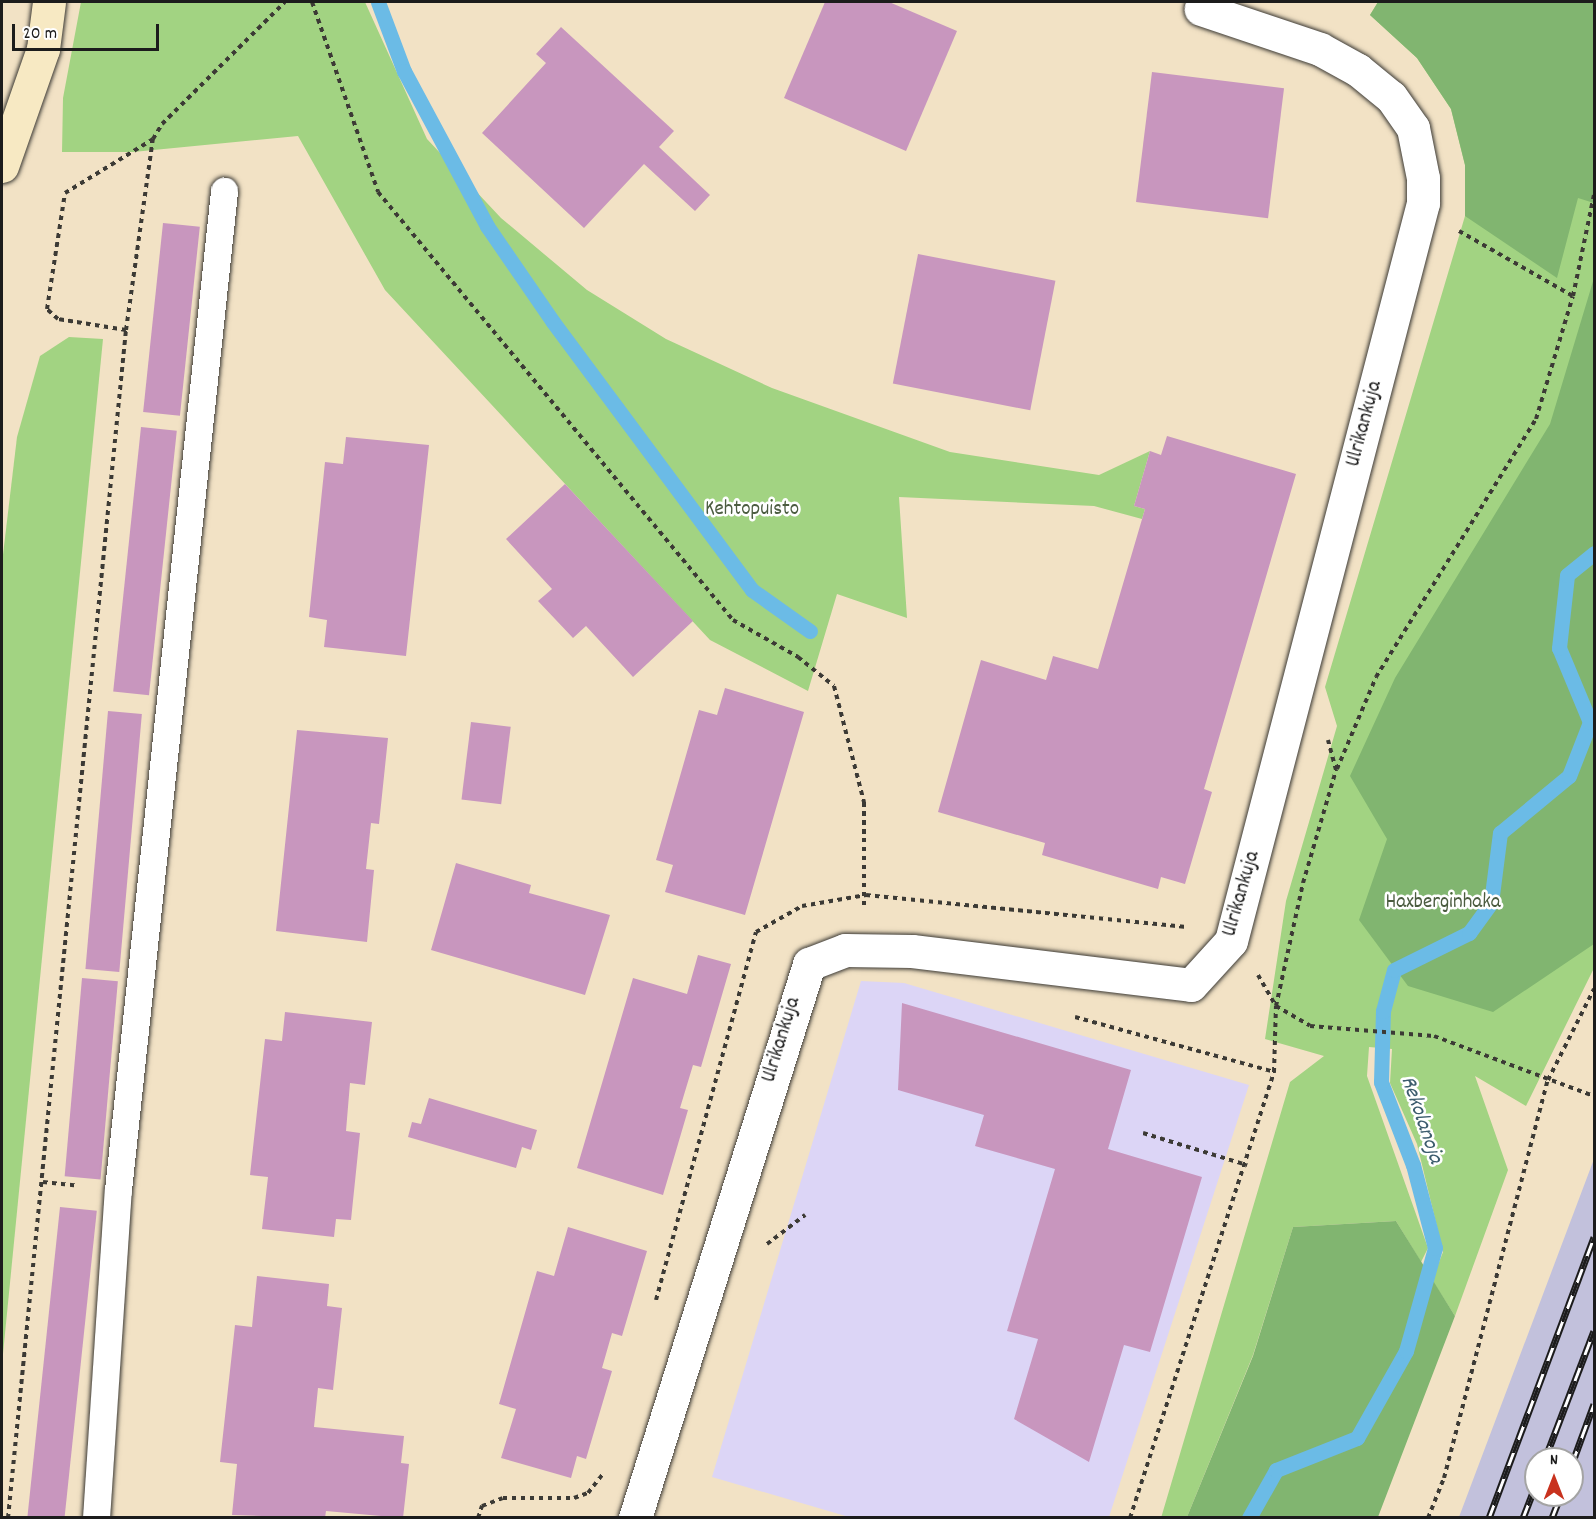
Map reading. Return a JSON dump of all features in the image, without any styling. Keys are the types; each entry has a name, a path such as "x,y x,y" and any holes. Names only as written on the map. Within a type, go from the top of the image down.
{"main road":[{"path":"2,166 43,50 49,2"}],"street":[{"name":"Ulrikankuja","path":"635,1518 809,964 845,950 912,951 1191,985 1231,941 1420,214 1423,178 1413,128 1391,97 1358,70 1320,50 1201,9"}],"lane":[{"path":"96,1518 118,1190 225,191"}],"path":[{"path":"8,1518 126,330 153,139 162,124 285,2"},
{"path":"312,2 378,192 734,620 798,657 834,686 864,802 866,895"},
{"path":"126,330 58,319 47,309 64,193 153,139"},
{"path":"1336,770 1376,677 1536,419 1573,296 1594,195"},
{"path":"1456,230 1573,296"},
{"path":"653,1311 756,932 802,906 866,895 1200,928 1231,941 1251,962 1276,1006 1310,1026 1329,1030 1434,1036 1594,1096"},
{"path":"1428,1518 1444,1478 1548,1080 1594,989"},
{"path":"1130,1518 1247,1165 1274,1072"},
{"path":"1143,1133 1247,1165"},
{"path":"478,1518 482,1506 503,1498 574,1498 588,1493 610,1466"}],"shaded area":[{"path":"861,981 904,983 1249,1085 1109,1517 849,1517 712,1477"},
{"path":"1594,1159 1594,1517 1459,1517"}],"green space":[{"name":"Kehtopuisto","path":"81,2 365,2 427,139 501,218 587,290 666,339 772,388 950,452 1099,475 1150,451 1134,506 1145,509 1142,519 1094,506 899,497 907,618 837,594 808,691 710,640 385,290 298,136 133,152 62,152 63,98"},
{"name":"Haxberginhaka","path":"1378,2 1594,2 1594,968 1526,1106 1475,1076 1508,1170 1455,1316 1432,1280 1443,1252 1417,1144 1390,1083 1392,1049 1369,1047 1367,1076 1428,1248 1421,1262 1396,1221 1293,1227 1253,1355 1187,1517 1161,1518 1290,1082 1324,1056 1265,1039 1286,901 1337,726 1325,687 1465,216 1465,165 1451,109 1417,58 1370,15"},
{"path":"1378,2 1594,2 1594,203 1578,198 1557,278 1465,216 1465,165 1451,109 1417,58 1370,15"},
{"path":"1594,278 1594,944 1493,1012 1408,986 1359,920 1387,839 1350,776 1395,678 1550,424"},
{"path":"69,337 103,339 2,1364 2,563 17,437 40,356"},
{"path":"1396,1221 1455,1316 1378,1517 1187,1517 1253,1356 1293,1227"}],"building":[{"path":"825,2 889,2 957,31 906,151 784,98"},
{"path":"561,27 674,131 659,147 710,195 695,211 644,164 584,228 482,133 546,63 536,54"},
{"path":"1152,72 1284,88 1268,218 1136,202"},
{"path":"163,223 200,227 180,416 143,412"},
{"path":"918,254 1055,281 1030,410 893,384"},
{"path":"141,427 177,431 149,695 113,692"},
{"path":"1167,436 1296,474 1204,789 1212,792 1185,884 1161,877 1158,889 1042,855 1045,843 938,812 981,660 1046,680 1053,656 1098,669 1145,509 1134,506 1150,451 1161,455"},
{"path":"346,437 429,445 406,656 324,647 327,620 309,617 325,462 343,464"},
{"path":"565,484 693,621 633,677 586,626 573,638 538,601 552,589 506,539"},
{"path":"725,688 804,712 745,915 665,892 673,865 656,860 699,710 717,715"},
{"path":"108,711 142,714 119,972 85,969"},
{"path":"471,722 511,727 501,804 461,799"},
{"path":"297,730 388,738 379,824 371,823 366,869 374,870 367,942 276,931"},
{"path":"456,863 531,885 529,893 610,915 585,995 431,950"},
{"path":"698,955 731,964 701,1067 693,1065 680,1108 688,1110 663,1195 577,1168 633,978 687,994"},
{"path":"82,978 118,981 101,1179 65,1176"},
{"path":"902,1003 1131,1070 1108,1149 1202,1177 1150,1352 1124,1345 1089,1462 1014,1419 1038,1339 1007,1331 1055,1169 975,1146 984,1115 898,1090"},
{"path":"285,1012 372,1022 365,1085 350,1083 346,1131 360,1133 351,1220 336,1219 334,1237 262,1229 268,1177 250,1175 265,1039 282,1041"},
{"path":"429,1098 537,1130 531,1150 522,1147 516,1168 408,1137 412,1122 421,1124"},
{"path":"60,1207 97,1211 65,1518 27,1518"},
{"path":"568,1227 647,1251 622,1336 612,1333 602,1368 612,1371 586,1459 577,1456 571,1478 501,1458 516,1409 499,1404 537,1271 554,1276"},
{"path":"257,1276 329,1284 327,1306 342,1308 333,1390 318,1388 314,1427 404,1436 401,1463 409,1464 403,1518 326,1511 325,1518 232,1515 237,1464 220,1462 235,1325 252,1327"}],"waterway":[{"path":"378,2 404,71 487,226 553,322 752,590 810,631"},
{"name":"Rekolanoja","path":"1249,1518 1276,1470 1357,1438 1406,1351 1435,1248 1413,1165 1381,1082 1383,1011 1394,970 1469,933 1491,903 1500,833 1569,776 1590,722 1559,648 1567,575 1594,553"}],"railway":[{"path":"1489,1518 1594,1237"},
{"path":"1550,1447 1594,1331"},
{"path":"1578,1447 1594,1404"},
{"path":"1523,1518 1527,1507"},
{"path":"1552,1518 1556,1507"}]}
